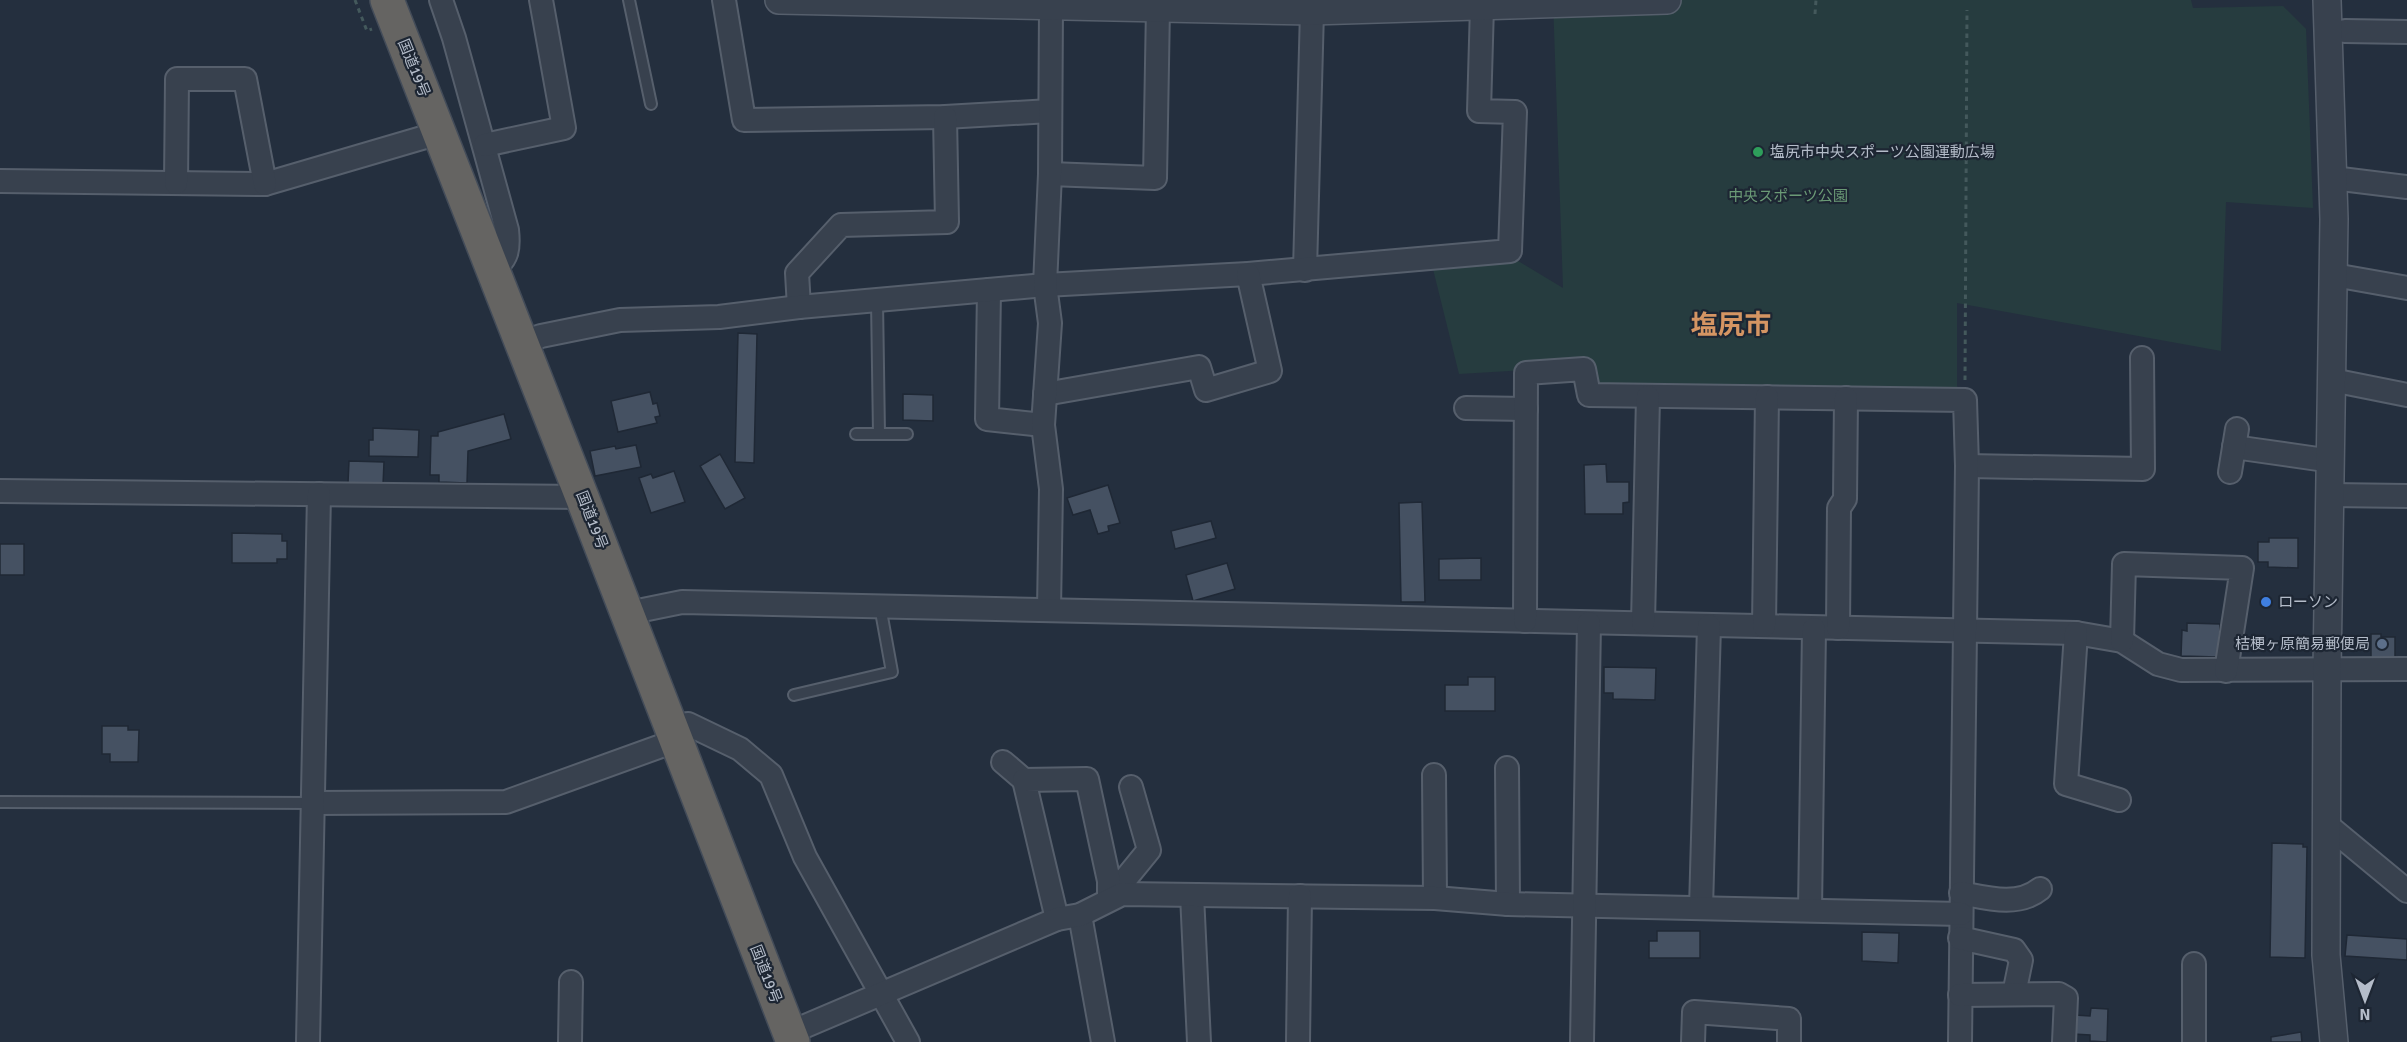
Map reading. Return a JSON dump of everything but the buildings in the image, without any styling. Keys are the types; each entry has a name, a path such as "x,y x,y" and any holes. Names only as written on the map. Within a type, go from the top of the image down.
{"highway":[{"name":"国道19号","path":"388,0 791,1037"}],"street":[{"path":"441,0 485,145 507,230 509,248 503,263 492,269"},
{"path":"485,145 564,128 541,0"},
{"path":"724,0 744,120 945,117 1050,111"},
{"path":"779,0 1158,6 1312,11 1346,5 1482,6 1667,0"},
{"path":"2327,0 2334,275 2327,671 2326,955 2334,1042"},
{"path":"1049,609 1051,489 1043,425 1050,323 1045,285 1050,174 1051,6"},
{"path":"1050,174 1155,178 1158,6"},
{"path":"521,343 541,336 620,320 719,317 799,307 1045,285 1305,270 1510,251 1515,112 1479,111 1482,6"},
{"path":"1305,270 1312,11"},
{"path":"2345,31 2407,32"},
{"path":"176,183 177,79 245,79 265,184"},
{"path":"799,307 797,273 841,225 947,222 945,117"},
{"path":"0,181 265,184 439,133"},
{"path":"2333,178 2407,187"},
{"path":"1045,394 1199,367 1206,390 1270,372 1248,274"},
{"path":"2334,275 2407,288"},
{"path":"989,290 987,419 1043,425"},
{"path":"1967,466 2143,470 2142,358"},
{"path":"1525,621 1526,373 1584,369 1588,395 1965,400 1967,466 1960,1042"},
{"path":"2332,380 2407,395"},
{"path":"1642,623 1648,397"},
{"path":"1764,626 1767,398"},
{"path":"1838,628 1839,508 1845,499 1846,398"},
{"path":"1466,408 1526,409"},
{"path":"2230,472 2235,438 2332,461"},
{"path":"0,491 582,497"},
{"path":"308,1042 319,494"},
{"path":"2331,495 2407,496"},
{"path":"2122,641 2124,564 2242,568 2226,671"},
{"path":"628,613 682,602 2076,633 2122,641 2158,664 2181,670 2407,669"},
{"path":"1582,1042 1589,623"},
{"path":"1701,908 1709,626"},
{"path":"1810,910 1814,628"},
{"path":"2076,633 2066,784 2119,800"},
{"path":"314,803 506,802 673,734 688,724 740,749 771,775 805,857 908,1042"},
{"path":"1003,762 1024,780 1069,917 1103,1042"},
{"path":"1507,768 1508,904"},
{"path":"1434,776 1435,898"},
{"path":"1024,780 1087,779 1109,881 1109,899"},
{"path":"1109,899 1149,850 1131,787"},
{"path":"2326,824 2407,891"},
{"path":"791,1037 880,993 1122,894 1435,898 1508,904 1810,910 1997,900 2031,896 2040,889"},
{"path":"1192,895 1199,1042"},
{"path":"1298,1042 1300,896"},
{"path":"1960,938 2014,950 2021,960 2014,994"},
{"path":"2194,964 2194,1042"},
{"path":"570,1042 571,982"},
{"path":"1960,995 2059,994 2066,998 2064,1042"},
{"path":"1693,1042 1694,1012 1789,1019 1789,1042"}],"lane":[{"path":"629,0 651,104"},
{"path":"877,301 879,434"},
{"path":"856,434 907,434"},
{"path":"794,695 892,672 880,606"},
{"path":"0,802 314,803"}],"path":[{"path":"355,0 365,26"},
{"path":"1815,14 1816,0"},
{"path":"1965,400 1967,9"}],"green space":[{"name":"中央スポーツ公園","path":"1553,0 2191,0 2193,8 2283,6 2306,29 2313,208 2226,202 2221,351 1957,303 1957,388 1945,394 1598,392 1592,366 1459,374 1432,265 1513,258 1563,288"}],"place":[{"name":"塩尻市中央スポーツ公園運動広場","path":"1758,152"},
{"name":"ローソン","path":"2266,602"},
{"name":"桔梗ヶ原簡易郵便局","path":"2382,644"}],"district":[{"name":"塩尻市","path":"1731,325"}]}
